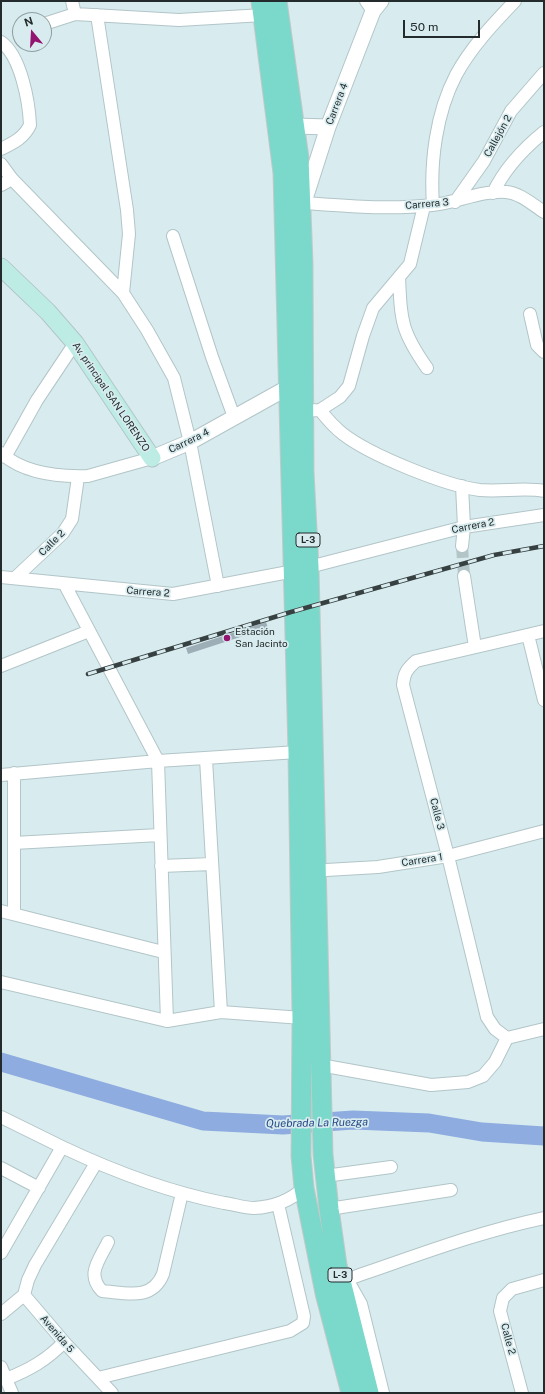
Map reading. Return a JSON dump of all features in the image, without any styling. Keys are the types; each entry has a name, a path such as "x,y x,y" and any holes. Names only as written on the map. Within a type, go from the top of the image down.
{"main road":[{"name":"L-3","path":"277,1 299,158 302,207 304,264 295,386"},
{"name":"L-3","path":"262,8 283,173 295,386 304,411 298,752 320,1073 323,1154 329,1209 369,1393"},
{"name":"Av. principal SAN LORENZO","path":"1,268 48,312 74,343 152,458"},
{"name":"L-3","path":"302,569 307,871 300,1080 301,1156 304,1188 325,1293 352,1393"}],"street":[{"path":"72,1 75,14"},
{"path":"304,411 340,397 349,386 363,336 373,308 410,264 429,206 432,164 439,124 446,100 456,75 474,48 510,3"},
{"name":"Carrera 4","path":"302,207 328,127 373,4"},
{"path":"52,21 75,14 179,20 262,8"},
{"path":"97,15 128,216 129,234 123,294"},
{"path":"1,42 10,50 16,62 21,78 30,125 26,133 19,139 1,149"},
{"name":"Callejón 2","path":"455,202 484,161 511,111 544,73"},
{"path":"295,126 328,127"},
{"path":"493,193 501,177 524,149 544,132"},
{"path":"283,173 299,158 324,142"},
{"path":"1,164 12,179 123,294 147,330 174,378 190,442 218,586"},
{"path":"1,185 12,179"},
{"name":"Carrera 3","path":"302,207 429,206 455,202 493,193 508,192 522,198 544,212"},
{"path":"173,236 212,357 234,417"},
{"path":"399,277 402,324 411,344 426,368"},
{"path":"530,314 537,345 544,352"},
{"path":"3,455 74,343"},
{"name":"Carrera 4","path":"3,455 23,468 41,473 78,477 88,476 152,458 190,442 234,417 295,386"},
{"path":"304,411 364,447 403,465 462,486 492,490 535,489 544,491"},
{"name":"Calle 2","path":"15,578 63,533 72,519 78,477"},
{"path":"462,486 464,527 462,546"},
{"name":"Carrera 2","path":"1,577 65,585 173,594 302,569 464,527 544,514"},
{"path":"464,576 475,647"},
{"path":"65,585 158,761 159,835 168,1020"},
{"path":"1,666 89,631"},
{"name":"Calle 3","path":"507,1038 495,1029 487,1017 448,856 403,685 404,675 408,668 416,661 544,631"},
{"path":"528,635 544,700"},
{"path":"1,775 98,768 158,761 298,752"},
{"path":"206,758 221,1012"},
{"path":"14,773 14,914"},
{"name":"Carrera 1","path":"307,871 378,867 448,856 544,831"},
{"path":"14,843 159,835"},
{"path":"161,866 212,864"},
{"path":"1,911 164,952"},
{"path":"1,982 168,1020 221,1012 302,1018"},
{"path":"320,1073 425,1085 468,1082 483,1076 495,1062 507,1038 544,1029"},
{"path":"1,1117 96,1163 182,1193 252,1208 278,1204 292,1198 304,1188"},
{"path":"1,1253 62,1147"},
{"path":"1,1314 24,1295 28,1280 35,1265 96,1163"},
{"path":"325,1176 391,1167"},
{"path":"1,1168 39,1188"},
{"path":"329,1209 451,1190"},
{"path":"108,1242 93,1273 96,1284 102,1291 141,1294 153,1289 160,1283 163,1274 182,1193"},
{"path":"98,1378 290,1331 303,1323 304,1316 278,1204"},
{"path":"383,1393 361,1304 342,1272 508,1226 544,1218"},
{"name":"Calle 2","path":"522,1393 500,1311 503,1298 512,1289 544,1280"},
{"name":"Avenida 5","path":"24,1295 64,1342 112,1393"},
{"path":"6,1379 38,1364 51,1355 64,1342"},
{"path":"1,1368 12,1393"}],"building":[{"name":"Estación San Jacinto","path":"266,622 268,628 188,654 186,648"}],"waterway":[{"name":"Quebrada La Ruezga","path":"1,1062 203,1121 283,1125 353,1120 429,1123 482,1132 544,1136"}],"tunnel":[{"path":"462,546 464,576"}],"railway":[{"path":"88,674 291,612 494,555 544,546"}],"place":[{"name":"Estación San Jacinto","path":"227,638"}]}
